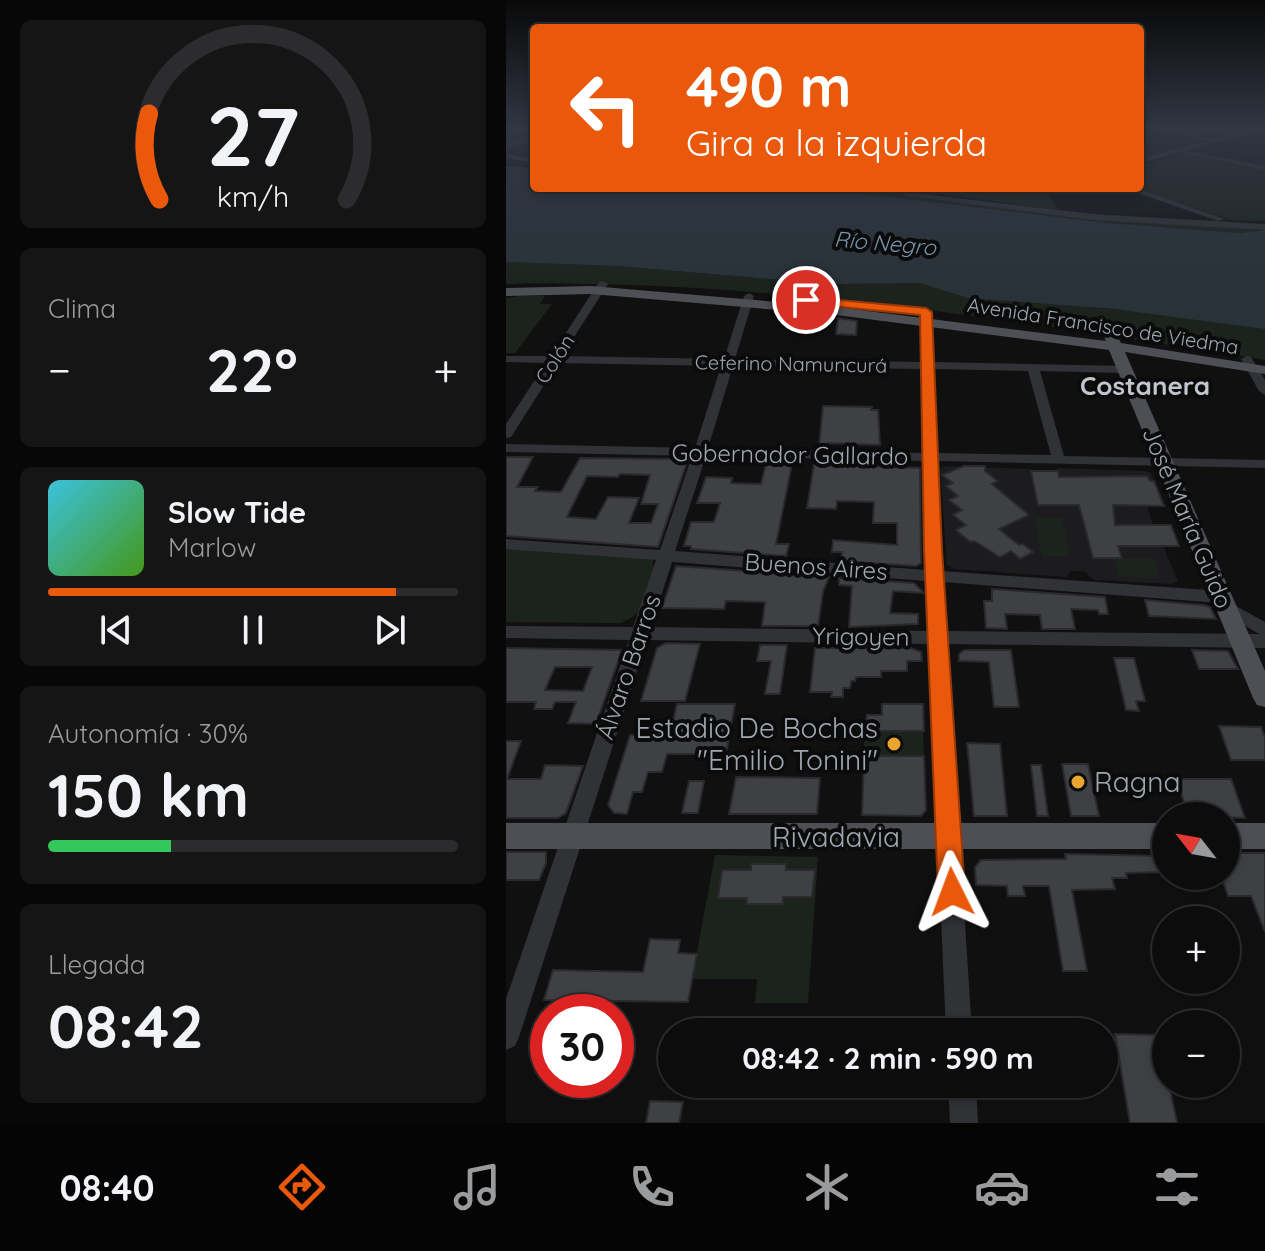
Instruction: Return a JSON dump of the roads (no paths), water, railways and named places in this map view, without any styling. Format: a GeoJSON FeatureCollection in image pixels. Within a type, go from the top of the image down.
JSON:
{"type":"FeatureCollection","features":[{"type":"Feature","properties":{"kind":"main road","name":"Avenida Francisco de Viedma"},"geometry":{"type":"LineString","coordinates":[[506,289],[601,288],[926,316],[1257,365]]}},
{"type":"Feature","properties":{"kind":"main road","name":"José María Guido"},"geometry":{"type":"LineString","coordinates":[[1112,342],[1265,698]]}},
{"type":"Feature","properties":{"kind":"main road","name":"Rivadavia"},"geometry":{"type":"LineString","coordinates":[[506,836],[1152,836]]}},
{"type":"Feature","properties":{"kind":"main road"},"geometry":{"type":"LineString","coordinates":[[1240,836],[1265,836]]}},
{"type":"Feature","properties":{"kind":"street"},"geometry":{"type":"LineString","coordinates":[[884,192],[1092,217],[1265,227]]}},
{"type":"Feature","properties":{"kind":"street"},"geometry":{"type":"LineString","coordinates":[[1140,192],[1241,226]]}},
{"type":"Feature","properties":{"kind":"street","name":"Colón"},"geometry":{"type":"LineString","coordinates":[[506,434],[601,288]]}},
{"type":"Feature","properties":{"kind":"street","name":"Álvaro Barros"},"geometry":{"type":"LineString","coordinates":[[506,1037],[666,557],[748,299]]}},
{"type":"Feature","properties":{"kind":"street"},"geometry":{"type":"LineString","coordinates":[[926,316],[934,576],[958,1018]]}},
{"type":"Feature","properties":{"kind":"street","name":"Ceferino Namuncurá"},"geometry":{"type":"LineString","coordinates":[[506,359],[1123,369]]}},
{"type":"Feature","properties":{"kind":"street"},"geometry":{"type":"LineString","coordinates":[[1257,365],[1265,391]]}},
{"type":"Feature","properties":{"kind":"street"},"geometry":{"type":"LineString","coordinates":[[1033,367],[1059,461]]}},
{"type":"Feature","properties":{"kind":"street","name":"Gobernador Gallardo"},"geometry":{"type":"LineString","coordinates":[[506,448],[1265,464]]}},
{"type":"Feature","properties":{"kind":"street","name":"Buenos Aires"},"geometry":{"type":"LineString","coordinates":[[506,544],[934,576],[1224,602]]}},
{"type":"Feature","properties":{"kind":"street"},"geometry":{"type":"LineString","coordinates":[[1224,602],[1265,630]]}},
{"type":"Feature","properties":{"kind":"street","name":"Yrigoyen"},"geometry":{"type":"LineString","coordinates":[[506,632],[1265,641]]}},
{"type":"Feature","properties":{"kind":"street"},"geometry":{"type":"LineString","coordinates":[[963,1098],[964,1123]]}},
{"type":"Feature","properties":{"kind":"water","name":"Río Negro"},"geometry":{"type":"Polygon","coordinates":[[[506,181],[530,181],[530,192],[849,192],[1109,223],[1239,233],[1265,230],[1265,329],[1114,309],[968,298],[920,283],[829,284],[616,266],[506,262],[506,181]]]}},
{"type":"Feature","properties":{"kind":"place","name":"Estadio De Bochas \"Emilio Tonini\""},"geometry":{"type":"Point","coordinates":[894,744]}},
{"type":"Feature","properties":{"kind":"place","name":"Ragna"},"geometry":{"type":"Point","coordinates":[1078,782]}},
{"type":"Feature","properties":{"kind":"district","name":"Costanera"},"geometry":{"type":"Point","coordinates":[1145,386]}}]}
